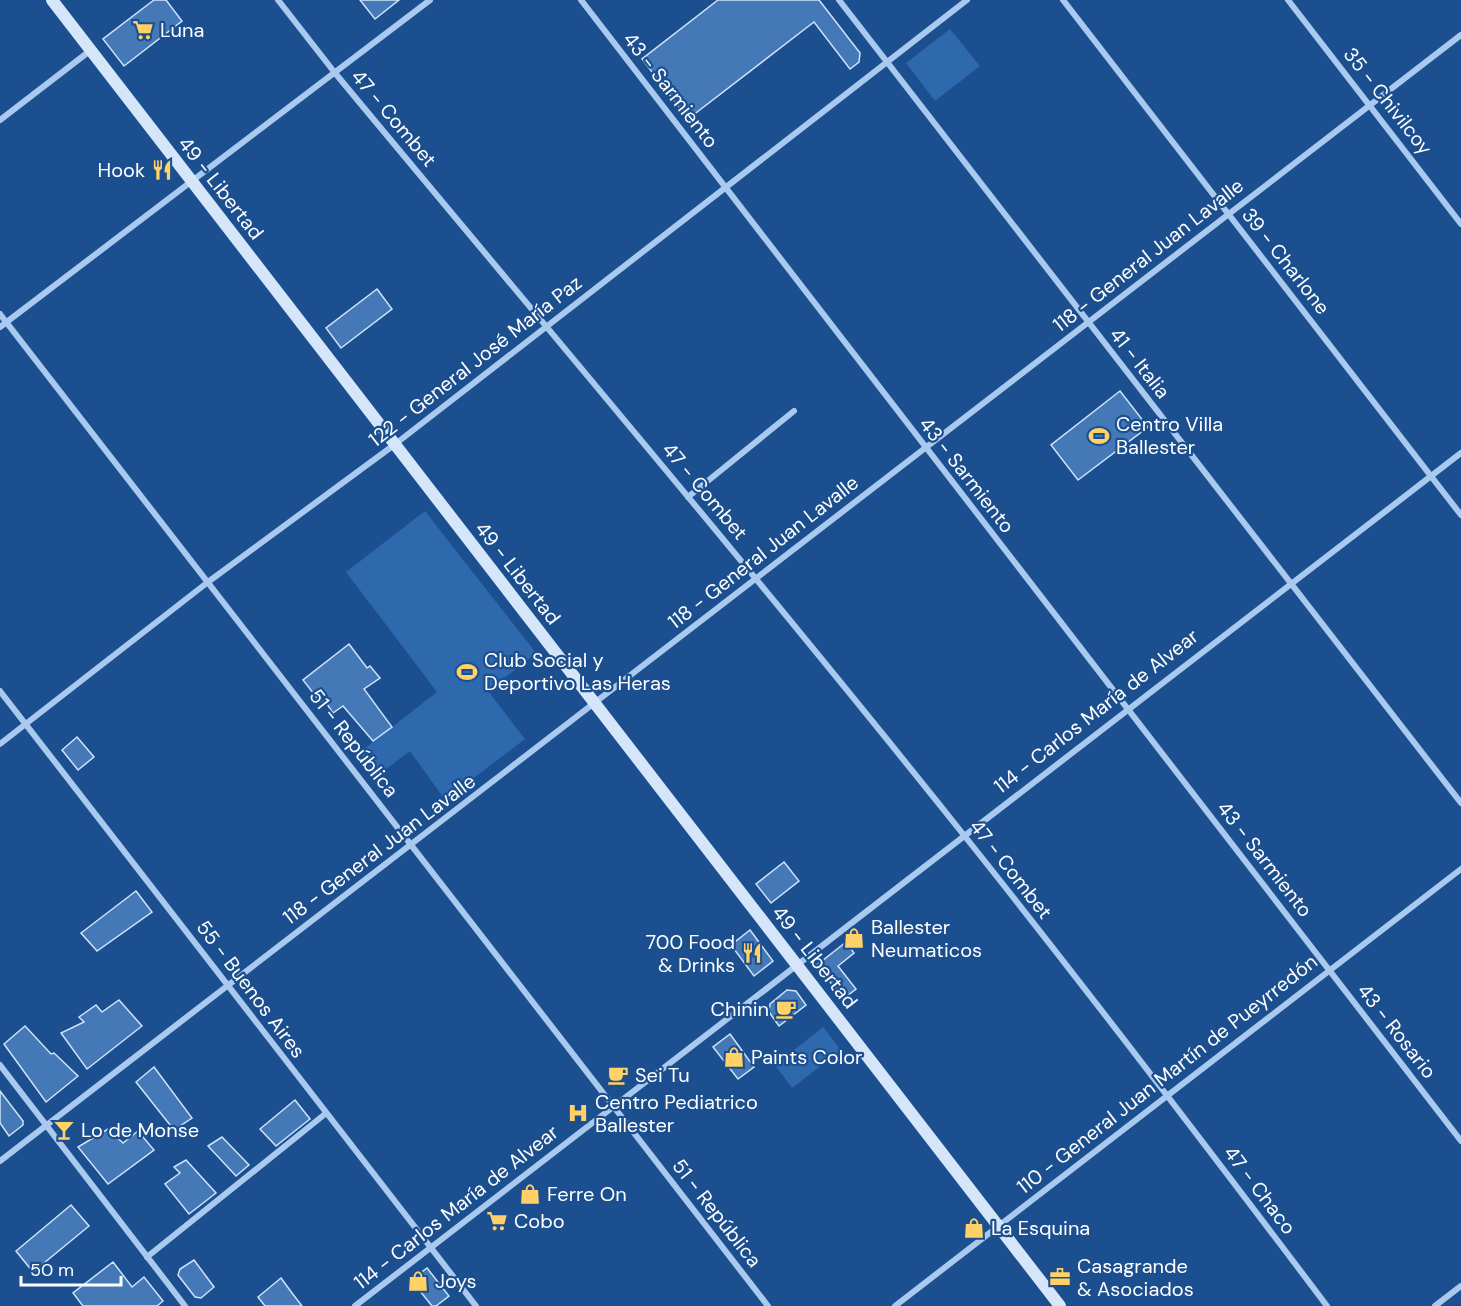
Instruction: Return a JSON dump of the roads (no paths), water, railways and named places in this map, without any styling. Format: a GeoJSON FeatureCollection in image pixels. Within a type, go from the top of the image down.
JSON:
{"type":"FeatureCollection","features":[{"type":"Feature","properties":{"kind":"street","name":"49 - Libertad"},"geometry":{"type":"LineString","coordinates":[[52,0],[1060,1306]]}},
{"type":"Feature","properties":{"kind":"street","name":"47 - Combet"},"geometry":{"type":"LineString","coordinates":[[278,0],[335,74],[756,578],[963,834],[1166,1094]]}},
{"type":"Feature","properties":{"kind":"street"},"geometry":{"type":"LineString","coordinates":[[0,327],[430,0]]}},
{"type":"Feature","properties":{"kind":"street","name":"43 - Sarmiento"},"geometry":{"type":"LineString","coordinates":[[580,0],[1329,969]]}},
{"type":"Feature","properties":{"kind":"street","name":"41 - Italia"},"geometry":{"type":"LineString","coordinates":[[839,0],[1461,803]]}},
{"type":"Feature","properties":{"kind":"street","name":"122 - General José María Paz"},"geometry":{"type":"LineString","coordinates":[[0,744],[208,582],[394,445],[967,0]]}},
{"type":"Feature","properties":{"kind":"street","name":"39 - Charlone"},"geometry":{"type":"LineString","coordinates":[[1063,0],[1461,515]]}},
{"type":"Feature","properties":{"kind":"street","name":"35 - Chivilcoy"},"geometry":{"type":"LineString","coordinates":[[1288,0],[1371,104],[1461,224]]}},
{"type":"Feature","properties":{"kind":"street","name":"118 - General Juan Lavalle"},"geometry":{"type":"LineString","coordinates":[[0,1161],[1461,35]]}},
{"type":"Feature","properties":{"kind":"street"},"geometry":{"type":"LineString","coordinates":[[0,120],[90,50]]}},
{"type":"Feature","properties":{"kind":"street","name":"51 - República"},"geometry":{"type":"LineString","coordinates":[[0,314],[768,1306]]}},
{"type":"Feature","properties":{"kind":"street"},"geometry":{"type":"LineString","coordinates":[[688,497],[794,411]]}},
{"type":"Feature","properties":{"kind":"street","name":"114 - Carlos María de Alvear"},"geometry":{"type":"LineString","coordinates":[[355,1306],[963,834],[1461,453]]}},
{"type":"Feature","properties":{"kind":"street","name":"55 - Buenos Aires"},"geometry":{"type":"LineString","coordinates":[[0,691],[228,984],[325,1114],[476,1306]]}},
{"type":"Feature","properties":{"kind":"street","name":"110 - General Juan Martín de Pueyrredón"},"geometry":{"type":"LineString","coordinates":[[895,1306],[1166,1094],[1461,869]]}},
{"type":"Feature","properties":{"kind":"street","name":"43 - Rosario"},"geometry":{"type":"LineString","coordinates":[[1329,969],[1461,1141]]}},
{"type":"Feature","properties":{"kind":"street"},"geometry":{"type":"LineString","coordinates":[[0,1065],[185,1306]]}},
{"type":"Feature","properties":{"kind":"street","name":"47 - Chaco"},"geometry":{"type":"LineString","coordinates":[[1166,1094],[1327,1306]]}},
{"type":"Feature","properties":{"kind":"street"},"geometry":{"type":"LineString","coordinates":[[147,1257],[325,1114]]}},
{"type":"Feature","properties":{"kind":"street"},"geometry":{"type":"LineString","coordinates":[[1436,1306],[1461,1286]]}},
{"type":"Feature","properties":{"kind":"place","name":"Luna"},"geometry":{"type":"Point","coordinates":[143,30]}},
{"type":"Feature","properties":{"kind":"place","name":"Hook"},"geometry":{"type":"Point","coordinates":[162,170]}},
{"type":"Feature","properties":{"kind":"place","name":"Centro Villa Ballester"},"geometry":{"type":"Point","coordinates":[1099,436]}},
{"type":"Feature","properties":{"kind":"place","name":"Club Social y Deportivo Las Heras"},"geometry":{"type":"Point","coordinates":[467,672]}},
{"type":"Feature","properties":{"kind":"place","name":"Ballester Neumaticos"},"geometry":{"type":"Point","coordinates":[854,938]}},
{"type":"Feature","properties":{"kind":"place","name":"700 Food & Drinks"},"geometry":{"type":"Point","coordinates":[752,953]}},
{"type":"Feature","properties":{"kind":"place","name":"Chinin"},"geometry":{"type":"Point","coordinates":[786,1009]}},
{"type":"Feature","properties":{"kind":"place","name":"Paints Color"},"geometry":{"type":"Point","coordinates":[734,1057]}},
{"type":"Feature","properties":{"kind":"place","name":"Sei Tu"},"geometry":{"type":"Point","coordinates":[618,1075]}},
{"type":"Feature","properties":{"kind":"place","name":"Centro Pediatrico Ballester"},"geometry":{"type":"Point","coordinates":[578,1113]}},
{"type":"Feature","properties":{"kind":"place","name":"Lo de Monse"},"geometry":{"type":"Point","coordinates":[64,1130]}},
{"type":"Feature","properties":{"kind":"place","name":"Ferre On"},"geometry":{"type":"Point","coordinates":[530,1194]}},
{"type":"Feature","properties":{"kind":"place","name":"Cobo"},"geometry":{"type":"Point","coordinates":[497,1221]}},
{"type":"Feature","properties":{"kind":"place","name":"La Esquina"},"geometry":{"type":"Point","coordinates":[974,1228]}},
{"type":"Feature","properties":{"kind":"place","name":"Casagrande & Asociados"},"geometry":{"type":"Point","coordinates":[1060,1277]}},
{"type":"Feature","properties":{"kind":"place","name":"Joys"},"geometry":{"type":"Point","coordinates":[418,1281]}}]}
